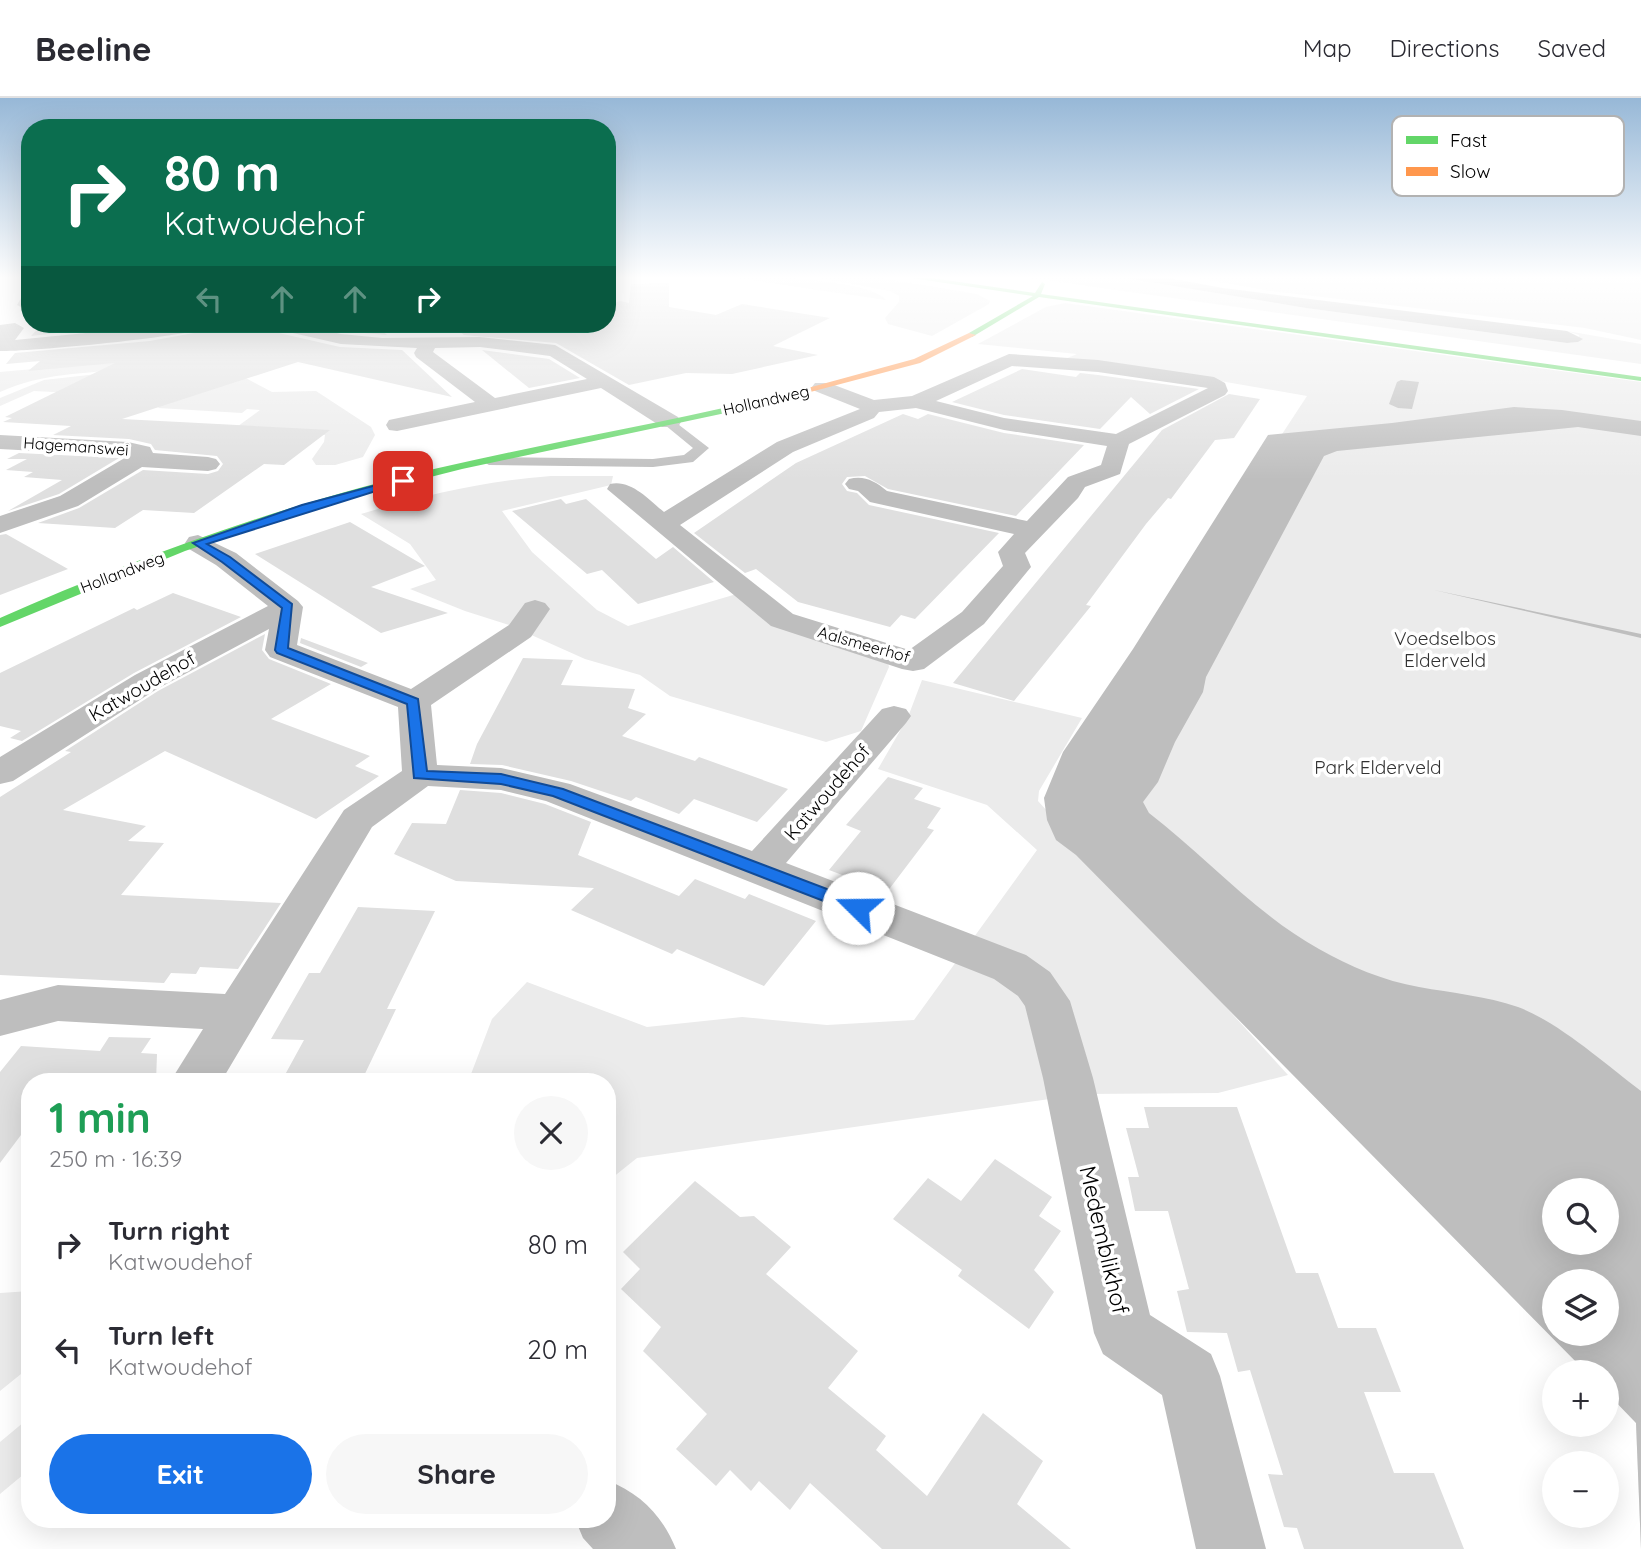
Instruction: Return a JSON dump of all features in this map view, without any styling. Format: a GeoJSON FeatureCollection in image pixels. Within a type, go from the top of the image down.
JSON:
{"type":"FeatureCollection","features":[{"type":"Feature","properties":{"kind":"main road","name":"Hollandweg"},"geometry":{"type":"LineString","coordinates":[[861,374],[883,361],[924,344]]}},
{"type":"Feature","properties":{"kind":"main road","name":"Hollandweg"},"geometry":{"type":"LineString","coordinates":[[0,623],[118,572],[198,543],[361,491],[822,387],[861,374],[906,365],[957,344]]}},
{"type":"Feature","properties":{"kind":"main road"},"geometry":{"type":"LineString","coordinates":[[1402,344],[1641,379]]}},
{"type":"Feature","properties":{"kind":"main road"},"geometry":{"type":"LineString","coordinates":[[1448,344],[1641,369]]}},
{"type":"Feature","properties":{"kind":"street"},"geometry":{"type":"LineString","coordinates":[[2,344],[1,346],[26,344]]}},
{"type":"Feature","properties":{"kind":"street"},"geometry":{"type":"LineString","coordinates":[[429,344],[423,353],[491,405]]}},
{"type":"Feature","properties":{"kind":"street"},"geometry":{"type":"LineString","coordinates":[[494,344],[555,351],[670,422]]}},
{"type":"Feature","properties":{"kind":"street"},"geometry":{"type":"LineString","coordinates":[[822,387],[872,406],[916,402],[1009,360],[1135,371],[1214,383],[1218,387],[1218,391],[1119,441],[1004,424],[916,402]]}},
{"type":"Feature","properties":{"kind":"street"},"geometry":{"type":"LineString","coordinates":[[397,425],[604,381]]}},
{"type":"Feature","properties":{"kind":"street"},"geometry":{"type":"LineString","coordinates":[[663,524],[785,447],[867,414],[872,406]]}},
{"type":"Feature","properties":{"kind":"street","name":"Aalsmeerhof"},"geometry":{"type":"LineString","coordinates":[[619,489],[782,620],[913,662],[973,618],[1017,567],[1011,552],[1069,493],[1076,482],[1112,469],[1119,441]]}},
{"type":"Feature","properties":{"kind":"street","name":"Hagemanswei"},"geometry":{"type":"LineString","coordinates":[[0,442],[142,452],[137,460],[69,501],[0,525]]}},
{"type":"Feature","properties":{"kind":"street","name":"Hagemanswei"},"geometry":{"type":"LineString","coordinates":[[137,460],[208,464]]}},
{"type":"Feature","properties":{"kind":"street"},"geometry":{"type":"LineString","coordinates":[[857,484],[866,486],[879,497],[1032,530]]}},
{"type":"Feature","properties":{"kind":"street"},"geometry":{"type":"LineString","coordinates":[[198,543],[226,559],[288,607],[281,650],[414,702]]}},
{"type":"Feature","properties":{"kind":"street","name":"Katwoudehof"},"geometry":{"type":"LineString","coordinates":[[0,774],[146,682],[288,607]]}},
{"type":"Feature","properties":{"kind":"street"},"geometry":{"type":"LineString","coordinates":[[414,702],[520,631],[535,609]]}},
{"type":"Feature","properties":{"kind":"street"},"geometry":{"type":"LineString","coordinates":[[414,702],[419,775]]}},
{"type":"Feature","properties":{"kind":"street","name":"Katwoudehof"},"geometry":{"type":"LineString","coordinates":[[759,868],[894,716]]}},
{"type":"Feature","properties":{"kind":"street"},"geometry":{"type":"LineString","coordinates":[[200,1073],[358,820],[419,775],[501,779],[557,792],[759,868]]}},
{"type":"Feature","properties":{"kind":"street","name":"Medemblikhof"},"geometry":{"type":"LineString","coordinates":[[759,868],[1010,967],[1034,984],[1046,1001],[1068,1078],[1124,1333],[1189,1376],[1231,1549]]}},
{"type":"Feature","properties":{"kind":"street"},"geometry":{"type":"LineString","coordinates":[[0,1018],[58,1003],[238,1013]]}},
{"type":"Feature","properties":{"kind":"street"},"geometry":{"type":"LineString","coordinates":[[616,1523],[641,1549]]}},
{"type":"Feature","properties":{"kind":"lane","name":"Hollandweg"},"geometry":{"type":"LineString","coordinates":[[489,461],[653,463],[688,459],[702,448],[670,422]]}},
{"type":"Feature","properties":{"kind":"green space","name":"Park Elderveld"},"geometry":{"type":"Polygon","coordinates":[[[978,344],[1362,344],[1641,382],[1641,1549],[1636,1423],[1619,1404],[1619,1360],[1577,1360],[1563,1346],[1619,1346],[1619,1269],[1542,1269],[1542,1323],[1044,798],[1307,396],[1163,371],[1065,359],[1077,354],[978,344]]]}},
{"type":"Feature","properties":{"kind":"green space"},"geometry":{"type":"Polygon","coordinates":[[[1497,344],[1639,344],[1641,364],[1497,344]]]}},
{"type":"Feature","properties":{"kind":"green space"},"geometry":{"type":"Polygon","coordinates":[[[201,354],[136,368],[78,373],[31,381],[0,392],[0,372],[201,354]]]}},
{"type":"Feature","properties":{"kind":"green space"},"geometry":{"type":"Polygon","coordinates":[[[213,361],[272,392],[316,391],[371,427],[375,435],[363,457],[335,465],[316,465],[312,459],[324,442],[325,435],[234,429],[260,410],[247,409],[242,413],[158,408],[167,398],[34,391],[0,406],[0,398],[44,380],[213,361]]]}},
{"type":"Feature","properties":{"kind":"green space"},"geometry":{"type":"Polygon","coordinates":[[[551,476],[613,476],[611,485],[502,511],[532,552],[597,610],[628,626],[740,593],[888,663],[889,667],[861,731],[826,742],[670,696],[640,675],[585,659],[509,625],[410,589],[436,580],[410,544],[361,514],[455,490],[502,481],[551,476]]]}},
{"type":"Feature","properties":{"kind":"green space"},"geometry":{"type":"Polygon","coordinates":[[[922,680],[1082,718],[1039,791],[1038,801],[1288,1075],[1218,1093],[1085,1094],[637,1158],[616,1175],[616,1073],[471,1073],[492,1019],[527,982],[647,1027],[742,1017],[827,1025],[914,1020],[1037,850],[987,805],[878,769],[908,717],[922,680]]]}},
{"type":"Feature","properties":{"kind":"green space"},"geometry":{"type":"Polygon","coordinates":[[[21,1292],[21,1374],[0,1391],[0,1293],[21,1292]]]}},
{"type":"Feature","properties":{"kind":"green space"},"geometry":{"type":"Polygon","coordinates":[[[21,1424],[21,1476],[0,1494],[0,1442],[21,1424]]]}},
{"type":"Feature","properties":{"kind":"shaded area"},"geometry":{"type":"Polygon","coordinates":[[[1397,382],[1419,382],[1412,409],[1389,404],[1397,382]]]}},
{"type":"Feature","properties":{"kind":"shaded area"},"geometry":{"type":"Polygon","coordinates":[[[1514,407],[1562,410],[1641,421],[1641,436],[1578,427],[1337,451],[1324,456],[1206,677],[1203,692],[1175,742],[1158,782],[1143,802],[1149,813],[1253,902],[1319,949],[1355,967],[1393,981],[1481,997],[1534,1014],[1566,1033],[1641,1091],[1641,1549],[1636,1423],[1619,1405],[1619,1360],[1574,1360],[1560,1346],[1619,1346],[1619,1269],[1542,1269],[1542,1327],[1076,855],[1056,840],[1047,820],[1044,798],[1063,752],[1133,649],[1268,435],[1392,423],[1514,407]]]}},
{"type":"Feature","properties":{"kind":"shaded area"},"geometry":{"type":"Polygon","coordinates":[[[1434,590],[1641,634],[1641,638],[1434,590]]]}},
{"type":"Feature","properties":{"kind":"building"},"geometry":{"type":"Polygon","coordinates":[[[119,344],[326,344],[402,350],[452,397],[298,362],[122,419],[330,430],[284,465],[264,464],[194,513],[143,510],[115,528],[38,523],[79,508],[143,470],[208,474],[218,471],[223,464],[217,456],[155,450],[151,444],[129,439],[53,435],[71,426],[3,422],[12,418],[5,417],[115,363],[28,371],[40,361],[6,364],[15,353],[119,344]]]}},
{"type":"Feature","properties":{"kind":"building"},"geometry":{"type":"Polygon","coordinates":[[[557,344],[778,344],[773,346],[818,355],[732,374],[686,373],[629,385],[557,344]]]}},
{"type":"Feature","properties":{"kind":"building"},"geometry":{"type":"Polygon","coordinates":[[[482,350],[549,359],[580,378],[529,388],[482,350]]]}},
{"type":"Feature","properties":{"kind":"building"},"geometry":{"type":"Polygon","coordinates":[[[1022,369],[1076,377],[1080,373],[1098,375],[1199,389],[1150,414],[1131,397],[1100,429],[1004,415],[952,402],[1022,369]]]}},
{"type":"Feature","properties":{"kind":"building"},"geometry":{"type":"Polygon","coordinates":[[[1229,394],[1260,399],[1234,438],[1215,440],[1171,499],[1168,498],[1146,524],[1086,605],[1091,606],[1014,701],[953,683],[1162,430],[1229,394]]]}},
{"type":"Feature","properties":{"kind":"building"},"geometry":{"type":"Polygon","coordinates":[[[903,414],[918,419],[928,414],[1004,433],[1084,445],[1016,516],[888,489],[865,476],[847,477],[842,484],[847,491],[857,493],[869,505],[999,533],[915,619],[901,615],[890,627],[798,602],[756,569],[745,573],[694,533],[796,463],[903,414]]]}},
{"type":"Feature","properties":{"kind":"building"},"geometry":{"type":"Polygon","coordinates":[[[19,453],[119,458],[59,494],[8,511],[62,480],[24,477],[33,472],[6,470],[27,459],[7,459],[19,453]]]}},
{"type":"Feature","properties":{"kind":"building"},"geometry":{"type":"Polygon","coordinates":[[[561,499],[566,504],[586,499],[656,559],[673,547],[714,582],[638,604],[602,570],[587,574],[512,511],[561,499]]]}},
{"type":"Feature","properties":{"kind":"building"},"geometry":{"type":"Polygon","coordinates":[[[350,522],[425,566],[371,587],[448,613],[381,633],[255,554],[350,522]]]}},
{"type":"Feature","properties":{"kind":"building"},"geometry":{"type":"Polygon","coordinates":[[[6,534],[68,569],[0,595],[0,535],[6,534]]]}},
{"type":"Feature","properties":{"kind":"building"},"geometry":{"type":"Polygon","coordinates":[[[173,593],[241,617],[134,673],[22,741],[10,738],[21,731],[0,726],[0,673],[134,608],[137,610],[173,593]]]}},
{"type":"Feature","properties":{"kind":"building"},"geometry":{"type":"Polygon","coordinates":[[[265,634],[262,650],[269,659],[331,684],[271,719],[370,756],[355,766],[379,776],[316,819],[165,751],[63,810],[146,826],[128,841],[164,843],[121,895],[281,903],[238,969],[200,967],[196,974],[171,973],[164,983],[0,975],[0,797],[71,752],[65,751],[158,691],[265,634]]]}},
{"type":"Feature","properties":{"kind":"building"},"geometry":{"type":"Polygon","coordinates":[[[301,638],[368,663],[361,667],[300,643],[301,638]]]}},
{"type":"Feature","properties":{"kind":"building"},"geometry":{"type":"Polygon","coordinates":[[[523,658],[573,660],[561,685],[635,689],[628,708],[646,714],[622,736],[695,761],[699,757],[788,789],[757,822],[694,799],[679,814],[636,797],[631,801],[571,781],[502,765],[470,764],[477,744],[523,658]]]}},
{"type":"Feature","properties":{"kind":"building"},"geometry":{"type":"Polygon","coordinates":[[[888,777],[923,788],[914,799],[941,808],[927,828],[934,830],[887,892],[829,870],[861,831],[846,825],[888,777]]]}},
{"type":"Feature","properties":{"kind":"building"},"geometry":{"type":"Polygon","coordinates":[[[460,790],[501,793],[545,804],[591,822],[578,855],[679,896],[695,879],[745,899],[749,894],[816,921],[764,986],[677,949],[672,954],[571,910],[594,888],[456,881],[394,854],[412,823],[446,824],[460,790]]]}},
{"type":"Feature","properties":{"kind":"building"},"geometry":{"type":"Polygon","coordinates":[[[358,907],[435,911],[387,1009],[396,1009],[365,1073],[286,1073],[304,1040],[271,1039],[309,973],[320,973],[358,907]]]}},
{"type":"Feature","properties":{"kind":"building"},"geometry":{"type":"Polygon","coordinates":[[[109,1037],[151,1038],[141,1053],[157,1054],[156,1073],[21,1073],[21,1135],[0,1163],[0,1072],[21,1046],[100,1051],[109,1037]]]}},
{"type":"Feature","properties":{"kind":"building"},"geometry":{"type":"Polygon","coordinates":[[[1144,1107],[1237,1107],[1296,1273],[1318,1273],[1338,1328],[1376,1328],[1401,1392],[1364,1392],[1394,1473],[1434,1473],[1464,1549],[1304,1549],[1297,1528],[1284,1527],[1268,1474],[1283,1475],[1250,1370],[1238,1372],[1227,1333],[1187,1332],[1177,1291],[1189,1289],[1168,1211],[1135,1211],[1128,1177],[1139,1177],[1126,1128],[1149,1128],[1144,1107]]]}},
{"type":"Feature","properties":{"kind":"building"},"geometry":{"type":"Polygon","coordinates":[[[995,1159],[1052,1197],[1039,1216],[1061,1231],[1034,1270],[1054,1292],[1029,1329],[958,1276],[962,1270],[893,1219],[928,1178],[961,1201],[995,1159]]]}},
{"type":"Feature","properties":{"kind":"building"},"geometry":{"type":"Polygon","coordinates":[[[695,1181],[740,1217],[754,1216],[791,1247],[766,1274],[858,1351],[828,1388],[886,1436],[876,1450],[927,1496],[983,1413],[1043,1461],[1017,1504],[1071,1549],[882,1549],[810,1483],[790,1510],[759,1481],[751,1491],[730,1470],[716,1486],[676,1449],[707,1414],[643,1351],[661,1327],[621,1289],[640,1269],[623,1252],[695,1181]]]}},
{"type":"Feature","properties":{"kind":"traffic: fast"},"geometry":{"type":"LineString","coordinates":[[1387,344],[1641,379]]}},
{"type":"Feature","properties":{"kind":"traffic: fast"},"geometry":{"type":"LineString","coordinates":[[0,623],[181,548],[321,502],[462,466],[746,406]]}},
{"type":"Feature","properties":{"kind":"traffic: slow"},"geometry":{"type":"LineString","coordinates":[[746,406],[917,361],[954,344]]}},
{"type":"Feature","properties":{"kind":"route"},"geometry":{"type":"LineString","coordinates":[[403,481],[264,520],[198,543],[226,559],[288,607],[281,650],[414,702],[419,775],[501,779],[557,792],[858,908]]}},
{"type":"Feature","properties":{"kind":"park label","name":"Voedselbos Elderveld"},"geometry":{"type":"Point","coordinates":[1445,649]}}]}
